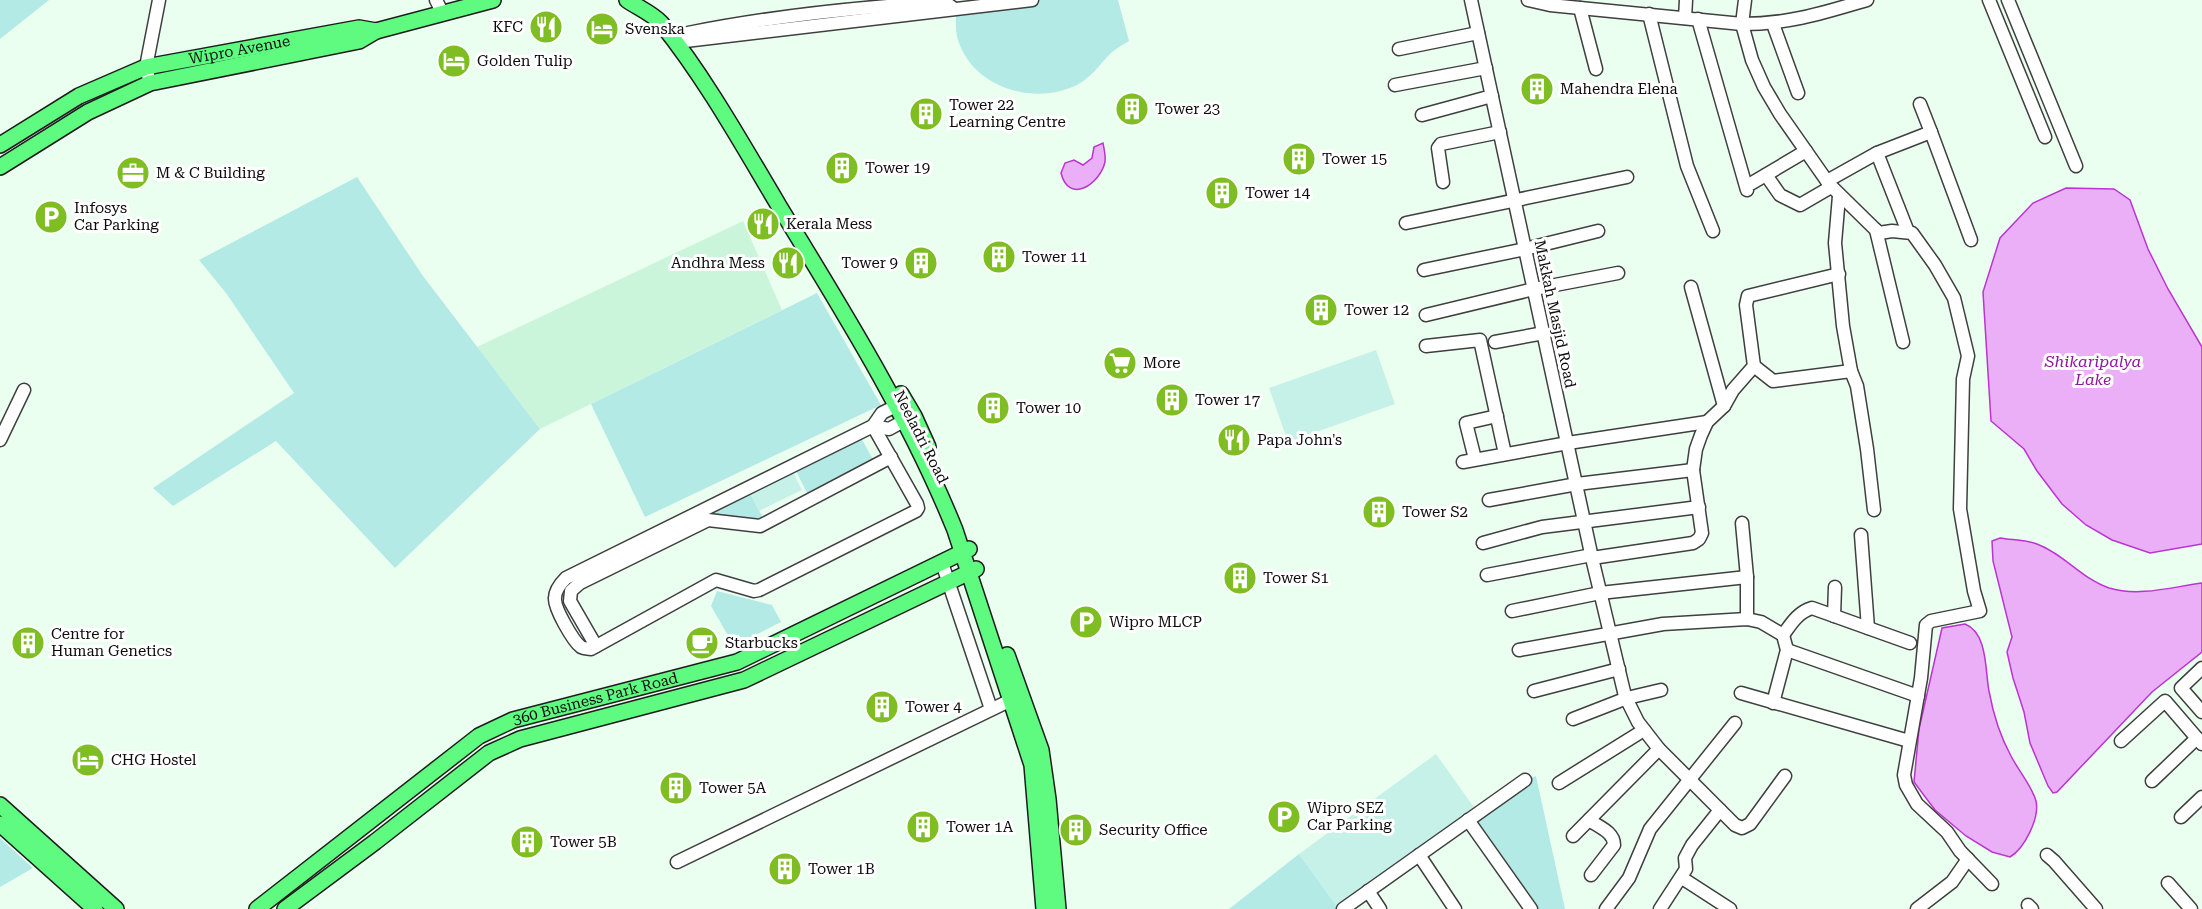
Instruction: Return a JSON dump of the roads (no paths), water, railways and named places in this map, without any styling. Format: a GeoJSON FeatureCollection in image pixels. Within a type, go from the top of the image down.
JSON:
{"type":"FeatureCollection","features":[{"type":"Feature","properties":{"kind":"main road","name":"Wipro Avenue"},"geometry":{"type":"LineString","coordinates":[[0,167],[88,112],[150,83],[359,41],[376,31],[439,7],[493,0]]}},
{"type":"Feature","properties":{"kind":"main road"},"geometry":{"type":"LineString","coordinates":[[627,0],[660,22],[667,33],[679,39]]}},
{"type":"Feature","properties":{"kind":"main road","name":"Wipro Avenue"},"geometry":{"type":"LineString","coordinates":[[0,145],[80,96],[146,67],[358,28],[376,31]]}},
{"type":"Feature","properties":{"kind":"main road","name":"Neeladri Road"},"geometry":{"type":"LineString","coordinates":[[679,39],[909,418],[966,551],[1041,750],[1058,909]]}},
{"type":"Feature","properties":{"kind":"main road","name":"360 Business Park Road"},"geometry":{"type":"LineString","coordinates":[[257,909],[479,736],[513,720],[737,662],[966,551]]}},
{"type":"Feature","properties":{"kind":"main road","name":"Neeladri Road"},"geometry":{"type":"LineString","coordinates":[[973,571],[1032,765],[1044,909]]}},
{"type":"Feature","properties":{"kind":"main road","name":"360 Business Park Road"},"geometry":{"type":"LineString","coordinates":[[285,909],[489,753],[520,739],[744,680],[973,571]]}},
{"type":"Feature","properties":{"kind":"main road"},"geometry":{"type":"LineString","coordinates":[[0,805],[116,909]]}},
{"type":"Feature","properties":{"kind":"main road"},"geometry":{"type":"LineString","coordinates":[[0,824],[95,909]]}},
{"type":"Feature","properties":{"kind":"street"},"geometry":{"type":"LineString","coordinates":[[150,83],[146,67],[159,0]]}},
{"type":"Feature","properties":{"kind":"street"},"geometry":{"type":"LineString","coordinates":[[679,39],[895,18],[953,8],[1032,0]]}},
{"type":"Feature","properties":{"kind":"street","name":"Makkah Masjid Road"},"geometry":{"type":"LineString","coordinates":[[1471,0],[1600,593],[1627,698],[1644,729],[1659,749],[1735,825],[1742,828],[1750,824],[1785,776]]}},
{"type":"Feature","properties":{"kind":"street"},"geometry":{"type":"LineString","coordinates":[[1528,0],[1580,8],[1598,5],[1649,14],[1742,24],[1773,24],[1867,0]]}},
{"type":"Feature","properties":{"kind":"street"},"geometry":{"type":"LineString","coordinates":[[1686,0],[1750,187],[1806,151]]}},
{"type":"Feature","properties":{"kind":"street"},"geometry":{"type":"LineString","coordinates":[[1745,0],[1742,24],[1752,60],[1780,114],[1832,188],[1879,233],[1912,233],[1935,265],[1954,298],[1968,356],[1963,379],[1960,509],[1974,591],[1980,611],[1931,621],[1926,625],[1918,696],[1904,774],[1910,793],[1917,804],[1947,832],[1960,851],[1992,884]]}},
{"type":"Feature","properties":{"kind":"street"},"geometry":{"type":"LineString","coordinates":[[1989,0],[2045,137]]}},
{"type":"Feature","properties":{"kind":"street"},"geometry":{"type":"LineString","coordinates":[[2008,0],[2076,166]]}},
{"type":"Feature","properties":{"kind":"street"},"geometry":{"type":"LineString","coordinates":[[1580,8],[1596,69]]}},
{"type":"Feature","properties":{"kind":"street"},"geometry":{"type":"LineString","coordinates":[[1649,14],[1687,166],[1713,231]]}},
{"type":"Feature","properties":{"kind":"street"},"geometry":{"type":"LineString","coordinates":[[1773,24],[1798,93]]}},
{"type":"Feature","properties":{"kind":"street"},"geometry":{"type":"LineString","coordinates":[[1399,49],[1478,33]]}},
{"type":"Feature","properties":{"kind":"street"},"geometry":{"type":"LineString","coordinates":[[1395,85],[1486,68]]}},
{"type":"Feature","properties":{"kind":"street"},"geometry":{"type":"LineString","coordinates":[[1422,115],[1492,96]]}},
{"type":"Feature","properties":{"kind":"street"},"geometry":{"type":"LineString","coordinates":[[1920,104],[1971,240]]}},
{"type":"Feature","properties":{"kind":"street"},"geometry":{"type":"LineString","coordinates":[[1443,182],[1438,148],[1441,144],[1500,132]]}},
{"type":"Feature","properties":{"kind":"street"},"geometry":{"type":"LineString","coordinates":[[1766,175],[1780,195],[1800,205],[1832,188],[1877,153],[1931,132]]}},
{"type":"Feature","properties":{"kind":"street"},"geometry":{"type":"LineString","coordinates":[[1877,153],[1908,232]]}},
{"type":"Feature","properties":{"kind":"street"},"geometry":{"type":"LineString","coordinates":[[1406,223],[1627,177]]}},
{"type":"Feature","properties":{"kind":"street"},"geometry":{"type":"LineString","coordinates":[[1832,188],[1843,326],[1851,371],[1857,386],[1874,510]]}},
{"type":"Feature","properties":{"kind":"street"},"geometry":{"type":"LineString","coordinates":[[1876,230],[1903,342]]}},
{"type":"Feature","properties":{"kind":"street"},"geometry":{"type":"LineString","coordinates":[[1424,270],[1598,231]]}},
{"type":"Feature","properties":{"kind":"street"},"geometry":{"type":"LineString","coordinates":[[1426,315],[1534,289],[1618,273]]}},
{"type":"Feature","properties":{"kind":"street"},"geometry":{"type":"LineString","coordinates":[[1839,274],[1748,297],[1746,305],[1754,366],[1773,381],[1851,371]]}},
{"type":"Feature","properties":{"kind":"street"},"geometry":{"type":"LineString","coordinates":[[1691,288],[1724,406]]}},
{"type":"Feature","properties":{"kind":"street"},"geometry":{"type":"LineString","coordinates":[[1495,342],[1544,333]]}},
{"type":"Feature","properties":{"kind":"street"},"geometry":{"type":"LineString","coordinates":[[1426,346],[1480,340],[1505,454]]}},
{"type":"Feature","properties":{"kind":"street"},"geometry":{"type":"LineString","coordinates":[[1487,575],[1693,543],[1699,539],[1702,533],[1693,470],[1696,449],[1707,422],[1724,406],[1733,390],[1754,366]]}},
{"type":"Feature","properties":{"kind":"street"},"geometry":{"type":"LineString","coordinates":[[0,440],[24,390]]}},
{"type":"Feature","properties":{"kind":"street"},"geometry":{"type":"LineString","coordinates":[[873,426],[917,504],[916,511],[759,590],[754,591],[722,580],[710,582],[591,649],[577,642],[556,609],[558,588],[566,578],[873,426],[882,413],[901,403]]}},
{"type":"Feature","properties":{"kind":"street"},"geometry":{"type":"LineString","coordinates":[[1497,416],[1466,423],[1469,461],[1707,422]]}},
{"type":"Feature","properties":{"kind":"street"},"geometry":{"type":"LineString","coordinates":[[873,426],[889,429],[909,418]]}},
{"type":"Feature","properties":{"kind":"street"},"geometry":{"type":"LineString","coordinates":[[596,646],[570,601],[571,591],[580,583],[708,520],[760,526],[891,457]]}},
{"type":"Feature","properties":{"kind":"street"},"geometry":{"type":"LineString","coordinates":[[1489,500],[1577,484],[1693,470]]}},
{"type":"Feature","properties":{"kind":"street"},"geometry":{"type":"LineString","coordinates":[[1483,543],[1542,527],[1699,507]]}},
{"type":"Feature","properties":{"kind":"street"},"geometry":{"type":"LineString","coordinates":[[1742,523],[1747,577],[1747,619]]}},
{"type":"Feature","properties":{"kind":"street"},"geometry":{"type":"LineString","coordinates":[[1861,535],[1868,628]]}},
{"type":"Feature","properties":{"kind":"street"},"geometry":{"type":"LineString","coordinates":[[942,563],[991,709]]}},
{"type":"Feature","properties":{"kind":"street"},"geometry":{"type":"LineString","coordinates":[[1512,611],[1600,593],[1747,577]]}},
{"type":"Feature","properties":{"kind":"street"},"geometry":{"type":"LineString","coordinates":[[1834,616],[1835,587]]}},
{"type":"Feature","properties":{"kind":"street"},"geometry":{"type":"LineString","coordinates":[[1783,635],[1796,618],[1805,610],[1812,608],[1910,643]]}},
{"type":"Feature","properties":{"kind":"street"},"geometry":{"type":"LineString","coordinates":[[1520,650],[1663,624],[1747,619],[1761,622],[1783,635],[1787,650],[1773,703]]}},
{"type":"Feature","properties":{"kind":"street"},"geometry":{"type":"LineString","coordinates":[[1787,650],[1918,696]]}},
{"type":"Feature","properties":{"kind":"street"},"geometry":{"type":"LineString","coordinates":[[2121,741],[2202,668]]}},
{"type":"Feature","properties":{"kind":"street"},"geometry":{"type":"LineString","coordinates":[[1534,691],[1618,669]]}},
{"type":"Feature","properties":{"kind":"street"},"geometry":{"type":"LineString","coordinates":[[2181,688],[2202,712]]}},
{"type":"Feature","properties":{"kind":"street"},"geometry":{"type":"LineString","coordinates":[[1573,719],[1627,698],[1661,690]]}},
{"type":"Feature","properties":{"kind":"street"},"geometry":{"type":"LineString","coordinates":[[1741,693],[1909,741]]}},
{"type":"Feature","properties":{"kind":"street"},"geometry":{"type":"LineString","coordinates":[[677,862],[1011,700]]}},
{"type":"Feature","properties":{"kind":"street"},"geometry":{"type":"LineString","coordinates":[[2152,781],[2200,741],[2165,701]]}},
{"type":"Feature","properties":{"kind":"street"},"geometry":{"type":"LineString","coordinates":[[1606,909],[1629,878],[1650,829],[1735,723]]}},
{"type":"Feature","properties":{"kind":"street"},"geometry":{"type":"LineString","coordinates":[[1559,783],[1644,729]]}},
{"type":"Feature","properties":{"kind":"street"},"geometry":{"type":"LineString","coordinates":[[1573,836],[1659,749]]}},
{"type":"Feature","properties":{"kind":"street"},"geometry":{"type":"LineString","coordinates":[[1343,909],[1525,780]]}},
{"type":"Feature","properties":{"kind":"street"},"geometry":{"type":"LineString","coordinates":[[2181,817],[2202,797]]}},
{"type":"Feature","properties":{"kind":"street"},"geometry":{"type":"LineString","coordinates":[[1660,909],[1682,878],[1686,869],[1685,858],[1720,810]]}},
{"type":"Feature","properties":{"kind":"street"},"geometry":{"type":"LineString","coordinates":[[1468,820],[1531,909]]}},
{"type":"Feature","properties":{"kind":"street"},"geometry":{"type":"LineString","coordinates":[[1589,820],[1611,834],[1614,839],[1614,845],[1591,875]]}},
{"type":"Feature","properties":{"kind":"street"},"geometry":{"type":"LineString","coordinates":[[1419,855],[1455,909]]}},
{"type":"Feature","properties":{"kind":"street"},"geometry":{"type":"LineString","coordinates":[[2047,855],[2096,909]]}},
{"type":"Feature","properties":{"kind":"street"},"geometry":{"type":"LineString","coordinates":[[1917,909],[1952,882],[1968,859]]}},
{"type":"Feature","properties":{"kind":"street"},"geometry":{"type":"LineString","coordinates":[[1682,878],[1730,909]]}},
{"type":"Feature","properties":{"kind":"street"},"geometry":{"type":"LineString","coordinates":[[2168,884],[2191,909]]}},
{"type":"Feature","properties":{"kind":"street"},"geometry":{"type":"LineString","coordinates":[[1368,891],[1380,909]]}},
{"type":"Feature","properties":{"kind":"water"},"geometry":{"type":"Polygon","coordinates":[[[1103,143],[1105,162],[1097,178],[1084,188],[1071,188],[1065,183],[1061,173],[1065,163],[1074,160],[1083,165],[1092,158],[1094,147],[1103,143]]]}},
{"type":"Feature","properties":{"kind":"water","name":"Shikaripalya Lake"},"geometry":{"type":"Polygon","coordinates":[[[2066,188],[2114,189],[2130,200],[2148,249],[2202,347],[2202,544],[2150,553],[2112,540],[2086,525],[2062,504],[2037,471],[2024,449],[1991,421],[1983,292],[2000,238],[2033,203],[2066,188]]]}},
{"type":"Feature","properties":{"kind":"water"},"geometry":{"type":"Polygon","coordinates":[[[2000,538],[2029,542],[2047,548],[2090,579],[2120,591],[2167,589],[2202,583],[2202,652],[2152,692],[2057,792],[2053,793],[2030,743],[2007,652],[2012,637],[1993,561],[1992,541],[2000,538]]]}},
{"type":"Feature","properties":{"kind":"water"},"geometry":{"type":"Polygon","coordinates":[[[1965,624],[1978,635],[1982,644],[1997,724],[2007,748],[2036,801],[2036,816],[2030,832],[2021,847],[2010,857],[1992,852],[1966,836],[1935,810],[1914,782],[1919,729],[1942,628],[1965,624]]]}},
{"type":"Feature","properties":{"kind":"place","name":"KFC"},"geometry":{"type":"Point","coordinates":[546,27]}},
{"type":"Feature","properties":{"kind":"place","name":"Svenska"},"geometry":{"type":"Point","coordinates":[602,29]}},
{"type":"Feature","properties":{"kind":"place","name":"Golden Tulip"},"geometry":{"type":"Point","coordinates":[454,61]}},
{"type":"Feature","properties":{"kind":"place","name":"Mahendra Elena"},"geometry":{"type":"Point","coordinates":[1537,89]}},
{"type":"Feature","properties":{"kind":"place","name":"Tower 23"},"geometry":{"type":"Point","coordinates":[1132,109]}},
{"type":"Feature","properties":{"kind":"place","name":"Tower 22 Learning Centre"},"geometry":{"type":"Point","coordinates":[926,114]}},
{"type":"Feature","properties":{"kind":"place","name":"Tower 15"},"geometry":{"type":"Point","coordinates":[1299,159]}},
{"type":"Feature","properties":{"kind":"place","name":"Tower 19"},"geometry":{"type":"Point","coordinates":[842,168]}},
{"type":"Feature","properties":{"kind":"place","name":"M & C Building"},"geometry":{"type":"Point","coordinates":[133,173]}},
{"type":"Feature","properties":{"kind":"place","name":"Tower 14"},"geometry":{"type":"Point","coordinates":[1222,193]}},
{"type":"Feature","properties":{"kind":"place","name":"Infosys Car Parking"},"geometry":{"type":"Point","coordinates":[51,217]}},
{"type":"Feature","properties":{"kind":"place","name":"Kerala Mess"},"geometry":{"type":"Point","coordinates":[763,224]}},
{"type":"Feature","properties":{"kind":"place","name":"Tower 11"},"geometry":{"type":"Point","coordinates":[999,257]}},
{"type":"Feature","properties":{"kind":"place","name":"Andhra Mess"},"geometry":{"type":"Point","coordinates":[788,263]}},
{"type":"Feature","properties":{"kind":"place","name":"Tower 9"},"geometry":{"type":"Point","coordinates":[921,263]}},
{"type":"Feature","properties":{"kind":"place","name":"Tower 12"},"geometry":{"type":"Point","coordinates":[1321,310]}},
{"type":"Feature","properties":{"kind":"place","name":"More"},"geometry":{"type":"Point","coordinates":[1120,363]}},
{"type":"Feature","properties":{"kind":"place","name":"Tower 17"},"geometry":{"type":"Point","coordinates":[1172,400]}},
{"type":"Feature","properties":{"kind":"place","name":"Tower 10"},"geometry":{"type":"Point","coordinates":[993,408]}},
{"type":"Feature","properties":{"kind":"place","name":"Papa John's"},"geometry":{"type":"Point","coordinates":[1234,440]}},
{"type":"Feature","properties":{"kind":"place","name":"Tower S2"},"geometry":{"type":"Point","coordinates":[1379,512]}},
{"type":"Feature","properties":{"kind":"place","name":"Tower S1"},"geometry":{"type":"Point","coordinates":[1240,578]}},
{"type":"Feature","properties":{"kind":"place","name":"Wipro MLCP"},"geometry":{"type":"Point","coordinates":[1086,622]}},
{"type":"Feature","properties":{"kind":"place","name":"Centre for Human Genetics"},"geometry":{"type":"Point","coordinates":[28,643]}},
{"type":"Feature","properties":{"kind":"place","name":"Starbucks"},"geometry":{"type":"Point","coordinates":[702,643]}},
{"type":"Feature","properties":{"kind":"place","name":"Tower 4"},"geometry":{"type":"Point","coordinates":[882,707]}},
{"type":"Feature","properties":{"kind":"place","name":"CHG Hostel"},"geometry":{"type":"Point","coordinates":[88,760]}},
{"type":"Feature","properties":{"kind":"place","name":"Tower 5A"},"geometry":{"type":"Point","coordinates":[676,788]}},
{"type":"Feature","properties":{"kind":"place","name":"Wipro SEZ Car Parking"},"geometry":{"type":"Point","coordinates":[1284,817]}},
{"type":"Feature","properties":{"kind":"place","name":"Tower 1A"},"geometry":{"type":"Point","coordinates":[923,827]}},
{"type":"Feature","properties":{"kind":"place","name":"Security Office"},"geometry":{"type":"Point","coordinates":[1076,830]}},
{"type":"Feature","properties":{"kind":"place","name":"Tower 5B"},"geometry":{"type":"Point","coordinates":[527,842]}},
{"type":"Feature","properties":{"kind":"place","name":"Tower 1B"},"geometry":{"type":"Point","coordinates":[785,869]}}]}
